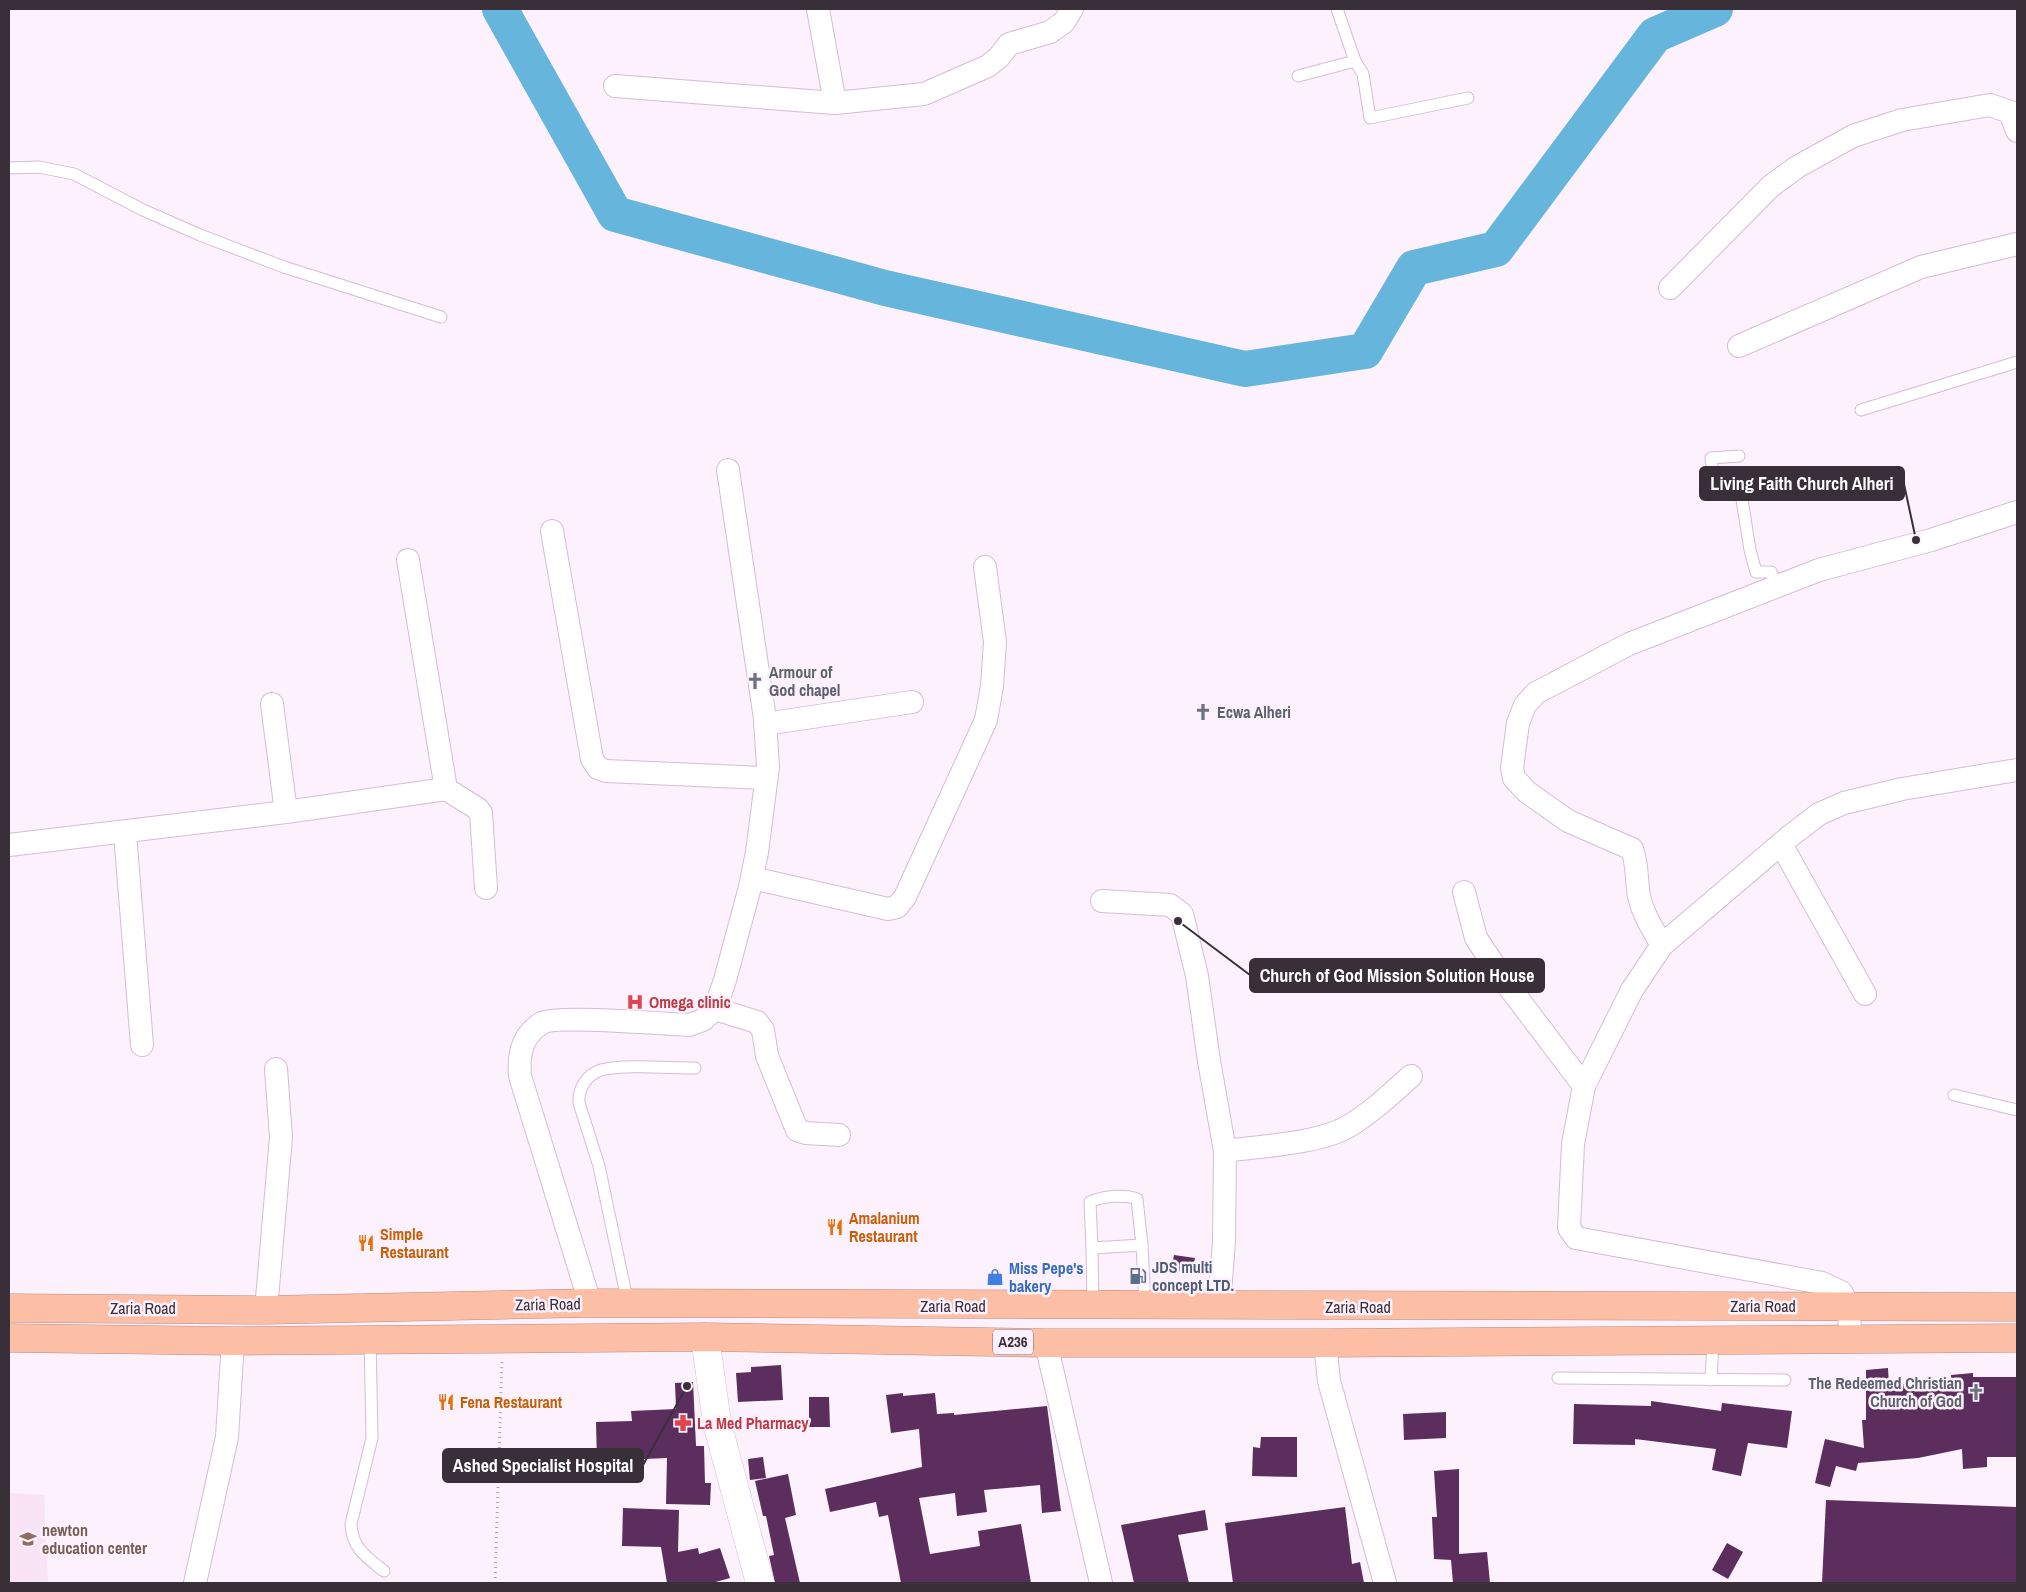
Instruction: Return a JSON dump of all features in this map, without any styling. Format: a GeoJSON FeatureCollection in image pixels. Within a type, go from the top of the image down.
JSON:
{"type":"FeatureCollection","features":[{"type":"Feature","properties":{"kind":"highway","name":"Zaria Road"},"geometry":{"type":"LineString","coordinates":[[9,1308],[266,1310],[590,1304],[1158,1307],[2017,1307]]}},
{"type":"Feature","properties":{"kind":"highway"},"geometry":{"type":"LineString","coordinates":[[1158,1307],[1174,1343]]}},
{"type":"Feature","properties":{"kind":"highway"},"geometry":{"type":"LineString","coordinates":[[195,1340],[197,1309]]}},
{"type":"Feature","properties":{"kind":"highway","name":"A236"},"geometry":{"type":"LineString","coordinates":[[9,1338],[233,1341],[705,1337],[1046,1342],[1325,1343],[2017,1338]]}},
{"type":"Feature","properties":{"kind":"street"},"geometry":{"type":"LineString","coordinates":[[818,9],[835,103]]}},
{"type":"Feature","properties":{"kind":"street"},"geometry":{"type":"LineString","coordinates":[[615,86],[835,103],[924,94],[988,66],[1000,57],[1009,44],[1050,32],[1064,22],[1072,9]]}},
{"type":"Feature","properties":{"kind":"street"},"geometry":{"type":"LineString","coordinates":[[1670,288],[1771,186],[1797,167],[1853,136],[1902,120],[1990,105],[2010,112],[2017,131]]}},
{"type":"Feature","properties":{"kind":"street"},"geometry":{"type":"LineString","coordinates":[[1739,346],[1921,267],[2017,244]]}},
{"type":"Feature","properties":{"kind":"street"},"geometry":{"type":"LineString","coordinates":[[590,1304],[520,1076],[518,1059],[525,1037],[544,1022],[568,1020],[689,1024],[703,1020],[715,1009],[725,980],[752,878],[768,767],[765,724],[728,470]]}},
{"type":"Feature","properties":{"kind":"street"},"geometry":{"type":"LineString","coordinates":[[1662,946],[1650,924],[1639,896],[1636,860],[1632,849],[1568,820],[1527,792],[1514,778],[1512,768],[1518,723],[1525,705],[1536,693],[1629,644],[1819,570],[1931,540],[2017,512]]}},
{"type":"Feature","properties":{"kind":"street"},"geometry":{"type":"LineString","coordinates":[[552,531],[592,759],[598,768],[606,771],[766,778]]}},
{"type":"Feature","properties":{"kind":"street"},"geometry":{"type":"LineString","coordinates":[[408,560],[446,789]]}},
{"type":"Feature","properties":{"kind":"street"},"geometry":{"type":"LineString","coordinates":[[752,878],[888,909],[897,907],[905,897],[986,720],[992,686],[995,642],[985,567]]}},
{"type":"Feature","properties":{"kind":"street"},"geometry":{"type":"LineString","coordinates":[[765,724],[912,702]]}},
{"type":"Feature","properties":{"kind":"street"},"geometry":{"type":"LineString","coordinates":[[272,704],[286,812]]}},
{"type":"Feature","properties":{"kind":"street"},"geometry":{"type":"LineString","coordinates":[[1850,1340],[1849,1306],[1841,1292],[1822,1284],[1576,1238],[1569,1228],[1572,1144],[1584,1086],[1632,990],[1662,946],[1819,814],[1844,803],[1902,788],[2017,770]]}},
{"type":"Feature","properties":{"kind":"street"},"geometry":{"type":"LineString","coordinates":[[9,845],[286,812],[446,789],[478,809],[481,813],[486,888]]}},
{"type":"Feature","properties":{"kind":"street"},"geometry":{"type":"LineString","coordinates":[[125,832],[142,1045]]}},
{"type":"Feature","properties":{"kind":"street"},"geometry":{"type":"LineString","coordinates":[[1781,844],[1865,994]]}},
{"type":"Feature","properties":{"kind":"street"},"geometry":{"type":"LineString","coordinates":[[1464,892],[1476,938],[1506,983],[1584,1086]]}},
{"type":"Feature","properties":{"kind":"street"},"geometry":{"type":"LineString","coordinates":[[1102,901],[1170,905],[1182,914],[1197,976],[1209,1061],[1225,1151],[1224,1241],[1219,1307]]}},
{"type":"Feature","properties":{"kind":"street"},"geometry":{"type":"LineString","coordinates":[[715,1009],[757,1022],[762,1030],[767,1056],[797,1130],[806,1133],[839,1135]]}},
{"type":"Feature","properties":{"kind":"street"},"geometry":{"type":"LineString","coordinates":[[266,1310],[281,1137],[276,1069]]}},
{"type":"Feature","properties":{"kind":"street"},"geometry":{"type":"LineString","coordinates":[[1225,1151],[1317,1138],[1347,1127],[1379,1105],[1411,1076]]}},
{"type":"Feature","properties":{"kind":"street"},"geometry":{"type":"LineString","coordinates":[[705,1337],[717,1423],[760,1583]]}},
{"type":"Feature","properties":{"kind":"street"},"geometry":{"type":"LineString","coordinates":[[196,1583],[226,1436],[233,1341]]}},
{"type":"Feature","properties":{"kind":"street"},"geometry":{"type":"LineString","coordinates":[[1046,1342],[1101,1583]]}},
{"type":"Feature","properties":{"kind":"street"},"geometry":{"type":"LineString","coordinates":[[1325,1343],[1329,1382],[1385,1583]]}},
{"type":"Feature","properties":{"kind":"lane"},"geometry":{"type":"LineString","coordinates":[[1337,9],[1355,61],[1363,74],[1370,118],[1468,98]]}},
{"type":"Feature","properties":{"kind":"lane"},"geometry":{"type":"LineString","coordinates":[[1298,76],[1355,61]]}},
{"type":"Feature","properties":{"kind":"lane"},"geometry":{"type":"LineString","coordinates":[[9,168],[39,167],[74,174],[142,210],[200,235],[284,267],[441,317]]}},
{"type":"Feature","properties":{"kind":"lane"},"geometry":{"type":"LineString","coordinates":[[1861,410],[2017,362]]}},
{"type":"Feature","properties":{"kind":"lane"},"geometry":{"type":"LineString","coordinates":[[1738,456],[1711,458],[1715,492],[1741,493],[1750,550],[1756,572],[1771,572],[1777,587]]}},
{"type":"Feature","properties":{"kind":"lane"},"geometry":{"type":"LineString","coordinates":[[628,1304],[598,1166],[579,1103],[578,1093],[584,1082],[599,1071],[614,1068],[695,1068]]}},
{"type":"Feature","properties":{"kind":"lane"},"geometry":{"type":"LineString","coordinates":[[1954,1095],[2017,1110]]}},
{"type":"Feature","properties":{"kind":"lane"},"geometry":{"type":"LineString","coordinates":[[1093,1306],[1090,1202],[1097,1198],[1131,1197],[1137,1199],[1142,1245],[1158,1307]]}},
{"type":"Feature","properties":{"kind":"lane"},"geometry":{"type":"LineString","coordinates":[[1092,1248],[1142,1245]]}},
{"type":"Feature","properties":{"kind":"lane"},"geometry":{"type":"LineString","coordinates":[[370,1339],[372,1438],[351,1524],[352,1538],[359,1551],[384,1571]]}},
{"type":"Feature","properties":{"kind":"lane"},"geometry":{"type":"LineString","coordinates":[[1711,1380],[1713,1340]]}},
{"type":"Feature","properties":{"kind":"lane"},"geometry":{"type":"LineString","coordinates":[[1558,1378],[1785,1380]]}},
{"type":"Feature","properties":{"kind":"path"},"geometry":{"type":"LineString","coordinates":[[495,1583],[502,1338]]}},
{"type":"Feature","properties":{"kind":"shaded area","name":"newton education center"},"geometry":{"type":"Polygon","coordinates":[[[9,1493],[44,1495],[48,1583],[9,1583],[9,1493]]]}},
{"type":"Feature","properties":{"kind":"building"},"geometry":{"type":"Polygon","coordinates":[[[1174,1255],[1195,1258],[1192,1273],[1171,1270],[1174,1255]]]}},
{"type":"Feature","properties":{"kind":"building"},"geometry":{"type":"Polygon","coordinates":[[[781,1365],[783,1400],[738,1402],[736,1373],[751,1372],[751,1367],[781,1365]]]}},
{"type":"Feature","properties":{"kind":"building"},"geometry":{"type":"Polygon","coordinates":[[[1888,1368],[1889,1385],[1951,1380],[1951,1375],[1973,1373],[1973,1377],[2017,1377],[2017,1457],[1987,1457],[1987,1467],[1963,1469],[1962,1449],[1918,1458],[1858,1463],[1856,1471],[1836,1466],[1830,1487],[1815,1483],[1825,1439],[1864,1448],[1862,1420],[1866,1420],[1866,1370],[1888,1368]]]}},
{"type":"Feature","properties":{"kind":"building"},"geometry":{"type":"Polygon","coordinates":[[[693,1382],[696,1446],[704,1446],[705,1483],[711,1483],[710,1505],[666,1504],[667,1458],[597,1461],[596,1422],[632,1421],[631,1411],[676,1409],[675,1383],[693,1382]]]}},
{"type":"Feature","properties":{"kind":"building"},"geometry":{"type":"Polygon","coordinates":[[[903,1393],[903,1396],[935,1393],[937,1414],[954,1413],[954,1415],[1047,1406],[1061,1511],[1042,1513],[1040,1485],[984,1490],[987,1512],[957,1516],[955,1493],[919,1498],[930,1554],[980,1546],[978,1531],[1021,1524],[1031,1583],[901,1583],[888,1515],[879,1517],[876,1502],[830,1512],[825,1489],[922,1467],[919,1429],[891,1433],[886,1395],[903,1393]]]}},
{"type":"Feature","properties":{"kind":"building"},"geometry":{"type":"Polygon","coordinates":[[[809,1397],[829,1397],[830,1427],[809,1427],[809,1397]]]}},
{"type":"Feature","properties":{"kind":"building"},"geometry":{"type":"Polygon","coordinates":[[[1651,1401],[1721,1411],[1722,1403],[1792,1411],[1787,1448],[1748,1443],[1741,1476],[1712,1470],[1716,1449],[1635,1439],[1635,1445],[1573,1444],[1574,1404],[1651,1406],[1651,1401]]]}},
{"type":"Feature","properties":{"kind":"building"},"geometry":{"type":"Polygon","coordinates":[[[1446,1412],[1446,1438],[1404,1440],[1403,1414],[1446,1412]]]}},
{"type":"Feature","properties":{"kind":"building"},"geometry":{"type":"Polygon","coordinates":[[[1261,1437],[1297,1437],[1297,1477],[1252,1476],[1253,1447],[1260,1448],[1261,1437]]]}},
{"type":"Feature","properties":{"kind":"building"},"geometry":{"type":"Polygon","coordinates":[[[763,1457],[766,1478],[750,1480],[748,1459],[763,1457]]]}},
{"type":"Feature","properties":{"kind":"building"},"geometry":{"type":"Polygon","coordinates":[[[1459,1469],[1459,1554],[1487,1552],[1490,1583],[1453,1583],[1451,1560],[1434,1559],[1432,1517],[1437,1517],[1434,1471],[1459,1469]]]}},
{"type":"Feature","properties":{"kind":"building"},"geometry":{"type":"Polygon","coordinates":[[[788,1474],[796,1515],[785,1518],[800,1583],[775,1583],[769,1556],[774,1555],[766,1516],[763,1516],[755,1481],[788,1474]]]}},
{"type":"Feature","properties":{"kind":"building"},"geometry":{"type":"Polygon","coordinates":[[[1826,1500],[2017,1507],[2017,1583],[1822,1583],[1826,1500]]]}},
{"type":"Feature","properties":{"kind":"building"},"geometry":{"type":"Polygon","coordinates":[[[1345,1507],[1352,1564],[1360,1562],[1364,1583],[1233,1583],[1225,1523],[1345,1507]]]}},
{"type":"Feature","properties":{"kind":"building"},"geometry":{"type":"Polygon","coordinates":[[[623,1508],[679,1510],[678,1552],[698,1548],[699,1554],[720,1548],[730,1578],[712,1583],[667,1583],[661,1547],[622,1546],[623,1508]]]}},
{"type":"Feature","properties":{"kind":"building"},"geometry":{"type":"Polygon","coordinates":[[[1205,1510],[1208,1530],[1178,1535],[1189,1583],[1134,1583],[1121,1525],[1205,1510]]]}},
{"type":"Feature","properties":{"kind":"building"},"geometry":{"type":"Polygon","coordinates":[[[1727,1543],[1743,1552],[1728,1579],[1712,1570],[1727,1543]]]}},
{"type":"Feature","properties":{"kind":"waterway"},"geometry":{"type":"LineString","coordinates":[[500,9],[615,214],[885,288],[1245,369],[1365,351],[1414,268],[1496,249],[1655,35],[1715,9]]}},
{"type":"Feature","properties":{"kind":"place","name":"Living Faith Church Alheri"},"geometry":{"type":"Point","coordinates":[1916,540]}},
{"type":"Feature","properties":{"kind":"place","name":"Armour of God chapel"},"geometry":{"type":"Point","coordinates":[755,681]}},
{"type":"Feature","properties":{"kind":"place","name":"Ecwa Alheri"},"geometry":{"type":"Point","coordinates":[1203,712]}},
{"type":"Feature","properties":{"kind":"place","name":"Church of God Mission Solution House"},"geometry":{"type":"Point","coordinates":[1178,921]}},
{"type":"Feature","properties":{"kind":"place","name":"Omega clinic"},"geometry":{"type":"Point","coordinates":[635,1002]}},
{"type":"Feature","properties":{"kind":"place","name":"Amalanium Restaurant"},"geometry":{"type":"Point","coordinates":[835,1227]}},
{"type":"Feature","properties":{"kind":"place","name":"Simple Restaurant"},"geometry":{"type":"Point","coordinates":[366,1243]}},
{"type":"Feature","properties":{"kind":"place","name":"JDS multi concept LTD."},"geometry":{"type":"Point","coordinates":[1138,1276]}},
{"type":"Feature","properties":{"kind":"place","name":"Miss Pepe's bakery"},"geometry":{"type":"Point","coordinates":[995,1277]}},
{"type":"Feature","properties":{"kind":"place","name":"Ashed Specialist Hospital"},"geometry":{"type":"Point","coordinates":[687,1386]}},
{"type":"Feature","properties":{"kind":"place","name":"The Redeemed Christian Church of God"},"geometry":{"type":"Point","coordinates":[1976,1392]}},
{"type":"Feature","properties":{"kind":"place","name":"Fena Restaurant"},"geometry":{"type":"Point","coordinates":[446,1402]}},
{"type":"Feature","properties":{"kind":"place","name":"La Med Pharmacy"},"geometry":{"type":"Point","coordinates":[683,1423]}},
{"type":"Feature","properties":{"kind":"place","name":"newton education center"},"geometry":{"type":"Point","coordinates":[28,1539]}}]}
